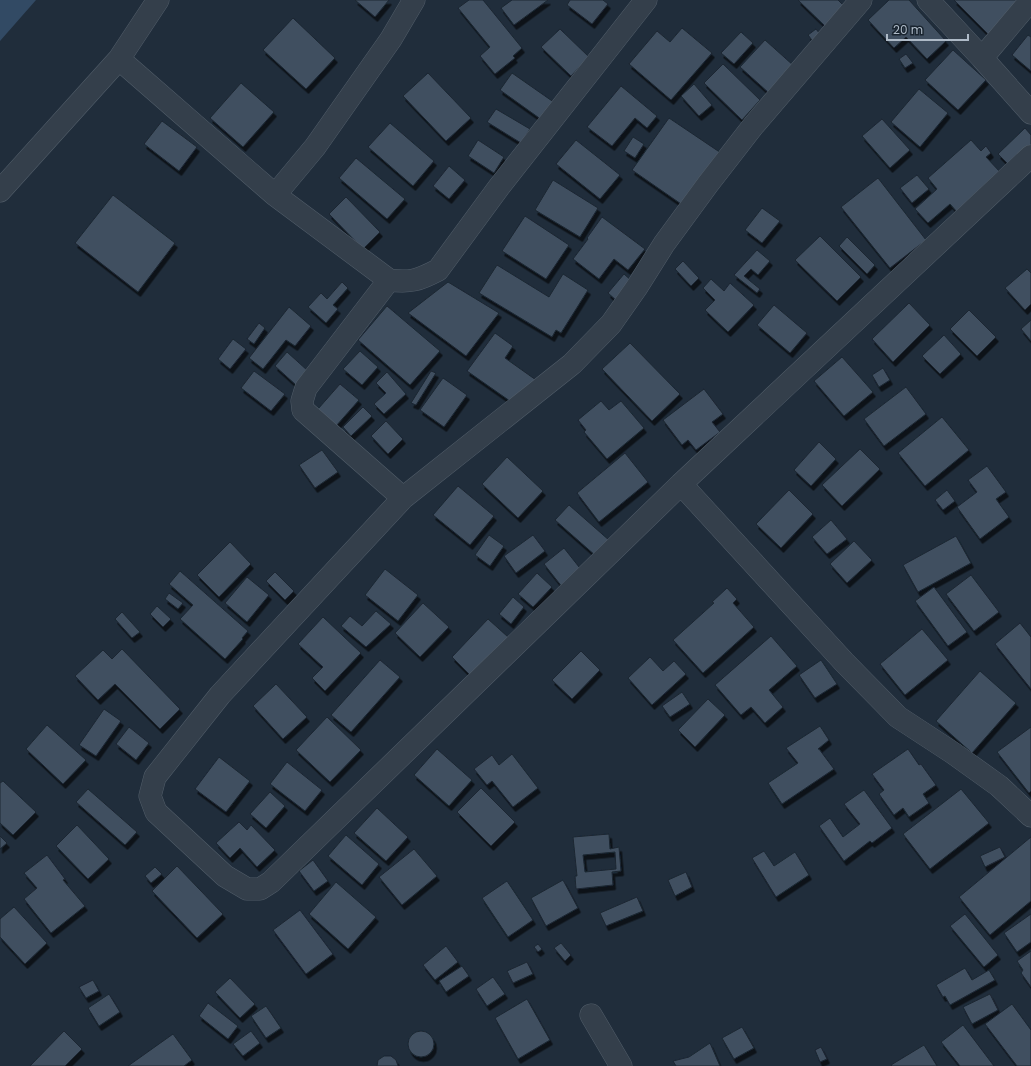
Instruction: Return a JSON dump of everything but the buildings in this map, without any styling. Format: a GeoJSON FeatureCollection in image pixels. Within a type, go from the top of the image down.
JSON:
{"type":"FeatureCollection","features":[{"type":"Feature","properties":{"kind":"street"},"geometry":{"type":"LineString","coordinates":[[0,191],[119,59],[158,0]]}},
{"type":"Feature","properties":{"kind":"street"},"geometry":{"type":"LineString","coordinates":[[275,195],[319,141],[391,39],[414,0]]}},
{"type":"Feature","properties":{"kind":"street"},"geometry":{"type":"LineString","coordinates":[[119,59],[275,195],[389,280],[404,282],[425,277],[438,270],[498,188],[646,0]]}},
{"type":"Feature","properties":{"kind":"street"},"geometry":{"type":"LineString","coordinates":[[861,0],[753,126],[708,184],[664,244],[637,287],[611,324],[572,364],[403,498],[220,695],[155,777],[150,796],[156,812],[225,876],[247,890],[260,889],[272,882],[681,484],[1031,156]]}},
{"type":"Feature","properties":{"kind":"street"},"geometry":{"type":"LineString","coordinates":[[928,0],[1031,114]]}},
{"type":"Feature","properties":{"kind":"street"},"geometry":{"type":"LineString","coordinates":[[982,58],[1031,0]]}},
{"type":"Feature","properties":{"kind":"street"},"geometry":{"type":"LineString","coordinates":[[389,280],[306,388],[302,401],[303,410],[403,498]]}},
{"type":"Feature","properties":{"kind":"street"},"geometry":{"type":"LineString","coordinates":[[681,484],[844,662],[898,717],[953,753],[999,786],[1031,816]]}},
{"type":"Feature","properties":{"kind":"street"},"geometry":{"type":"LineString","coordinates":[[591,1015],[621,1066]]}},
{"type":"Feature","properties":{"kind":"water"},"geometry":{"type":"Polygon","coordinates":[[[0,0],[36,0],[0,41],[0,0]]]}}]}
